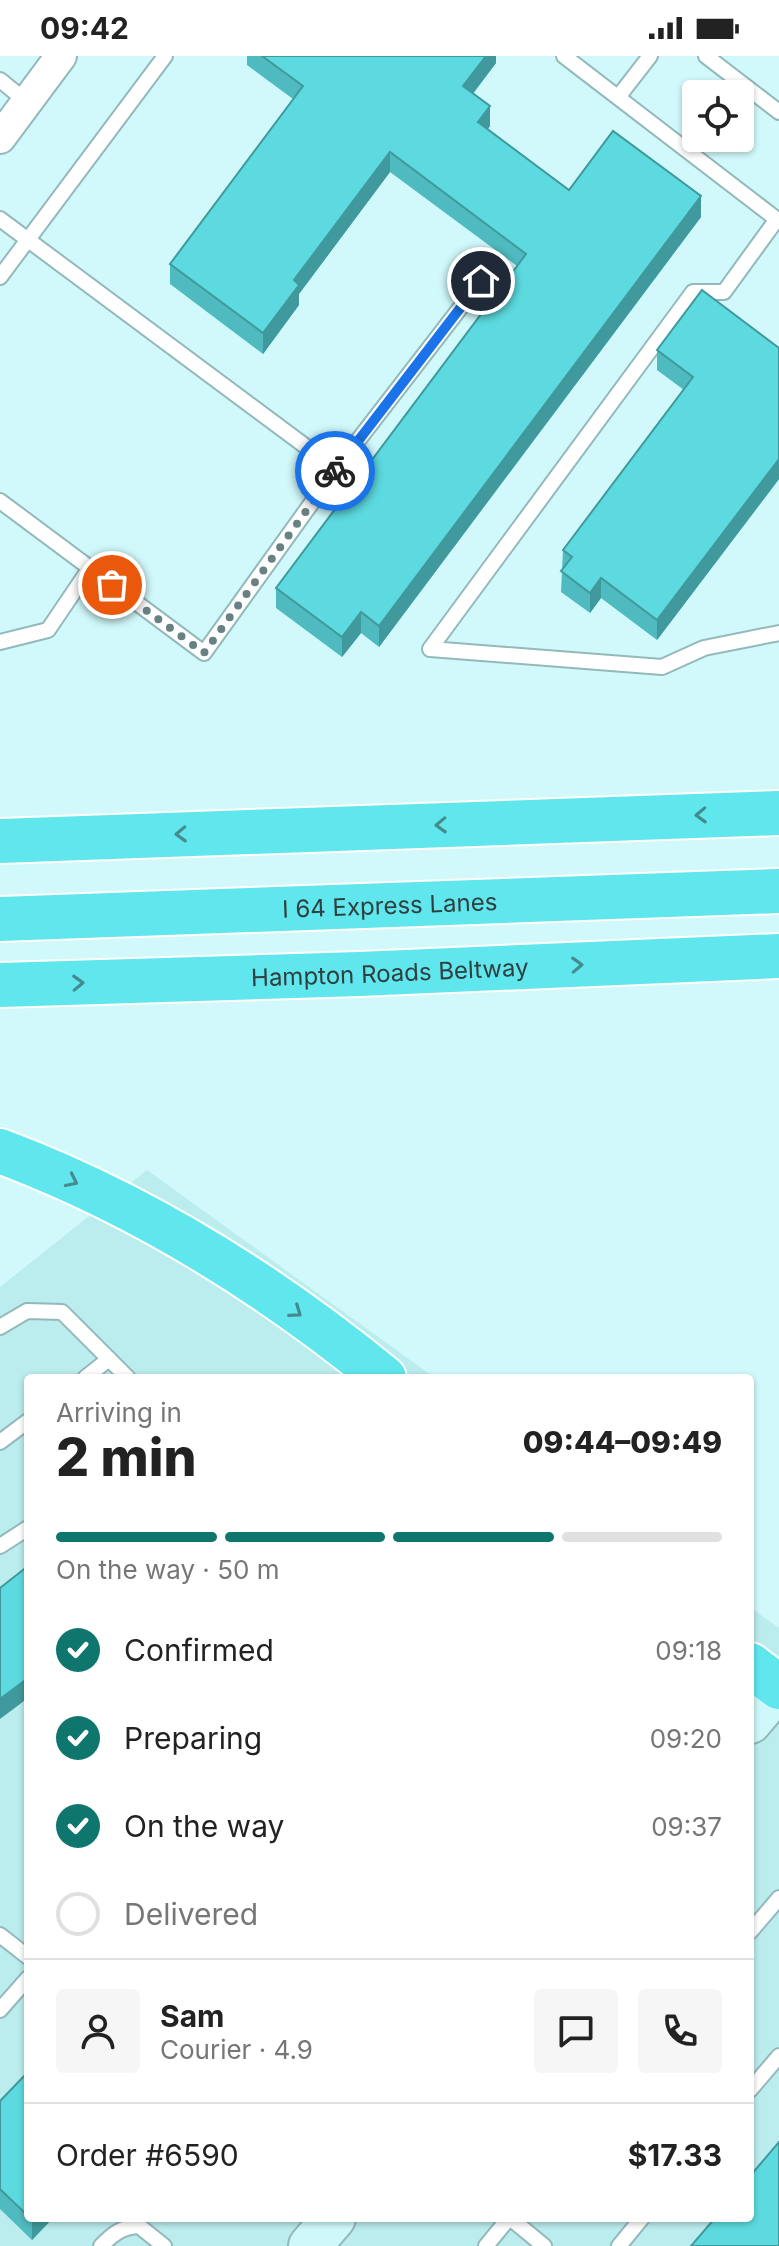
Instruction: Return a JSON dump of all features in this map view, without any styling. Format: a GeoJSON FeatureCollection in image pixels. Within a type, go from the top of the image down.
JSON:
{"type":"FeatureCollection","features":[{"type":"Feature","properties":{"kind":"highway"},"geometry":{"type":"LineString","coordinates":[[0,841],[779,813]]}},
{"type":"Feature","properties":{"kind":"highway","name":"I 64 Express Lanes"},"geometry":{"type":"LineString","coordinates":[[0,919],[779,891]]}},
{"type":"Feature","properties":{"kind":"highway","name":"Hampton Roads Beltway"},"geometry":{"type":"LineString","coordinates":[[0,985],[344,975],[779,956]]}},
{"type":"Feature","properties":{"kind":"highway"},"geometry":{"type":"LineString","coordinates":[[0,1151],[40,1166],[158,1224],[252,1281],[341,1343],[379,1374]]}},
{"type":"Feature","properties":{"kind":"highway"},"geometry":{"type":"LineString","coordinates":[[754,1668],[779,1687]]}},
{"type":"Feature","properties":{"kind":"street"},"geometry":{"type":"LineString","coordinates":[[0,138],[61,56]]}},
{"type":"Feature","properties":{"kind":"street"},"geometry":{"type":"LineString","coordinates":[[754,1717],[779,1687]]}},
{"type":"Feature","properties":{"kind":"street"},"geometry":{"type":"LineString","coordinates":[[310,2246],[331,2222]]}},
{"type":"Feature","properties":{"kind":"lane"},"geometry":{"type":"LineString","coordinates":[[0,277],[165,56]]}},
{"type":"Feature","properties":{"kind":"lane"},"geometry":{"type":"LineString","coordinates":[[564,56],[778,220],[724,292],[693,292],[430,649],[662,667],[704,648],[779,633]]}},
{"type":"Feature","properties":{"kind":"lane"},"geometry":{"type":"LineString","coordinates":[[619,96],[650,56]]}},
{"type":"Feature","properties":{"kind":"lane"},"geometry":{"type":"LineString","coordinates":[[706,56],[779,112]]}},
{"type":"Feature","properties":{"kind":"lane"},"geometry":{"type":"LineString","coordinates":[[0,80],[27,102]]}},
{"type":"Feature","properties":{"kind":"lane"},"geometry":{"type":"LineString","coordinates":[[0,219],[336,469]]}},
{"type":"Feature","properties":{"kind":"lane"},"geometry":{"type":"LineString","coordinates":[[0,501],[204,653],[336,469],[481,281]]}},
{"type":"Feature","properties":{"kind":"lane"},"geometry":{"type":"LineString","coordinates":[[0,642],[48,630],[90,568]]}},
{"type":"Feature","properties":{"kind":"lane"},"geometry":{"type":"LineString","coordinates":[[0,626],[17,638]]}},
{"type":"Feature","properties":{"kind":"lane"},"geometry":{"type":"LineString","coordinates":[[0,1327],[27,1311],[62,1312],[124,1374]]}},
{"type":"Feature","properties":{"kind":"lane"},"geometry":{"type":"LineString","coordinates":[[90,1374],[109,1359]]}},
{"type":"Feature","properties":{"kind":"lane"},"geometry":{"type":"LineString","coordinates":[[0,1442],[24,1424]]}},
{"type":"Feature","properties":{"kind":"lane"},"geometry":{"type":"LineString","coordinates":[[0,1546],[24,1531]]}},
{"type":"Feature","properties":{"kind":"lane"},"geometry":{"type":"LineString","coordinates":[[754,1927],[779,1898]]}},
{"type":"Feature","properties":{"kind":"lane"},"geometry":{"type":"LineString","coordinates":[[0,1935],[24,1954]]}},
{"type":"Feature","properties":{"kind":"lane"},"geometry":{"type":"LineString","coordinates":[[0,2010],[24,1983]]}},
{"type":"Feature","properties":{"kind":"lane"},"geometry":{"type":"LineString","coordinates":[[754,2085],[779,2056]]}},
{"type":"Feature","properties":{"kind":"lane"},"geometry":{"type":"LineString","coordinates":[[486,2246],[507,2222]]}},
{"type":"Feature","properties":{"kind":"lane"},"geometry":{"type":"LineString","coordinates":[[515,2222],[544,2246]]}},
{"type":"Feature","properties":{"kind":"lane"},"geometry":{"type":"LineString","coordinates":[[619,2246],[639,2222]]}},
{"type":"Feature","properties":{"kind":"lane"},"geometry":{"type":"LineString","coordinates":[[101,2246],[125,2227],[139,2226],[164,2246]]}},
{"type":"Feature","properties":{"kind":"shaded area"},"geometry":{"type":"Polygon","coordinates":[[[147,1170],[429,1374],[24,1374],[24,2222],[754,2222],[754,1610],[779,1628],[779,2246],[0,2246],[0,1287],[147,1170]]]}},
{"type":"Feature","properties":{"kind":"building"},"geometry":{"type":"Polygon","coordinates":[[[262,56],[486,56],[463,86],[490,106],[478,122],[569,190],[613,131],[701,196],[379,626],[361,612],[342,637],[276,588],[526,254],[390,152],[294,280],[299,285],[263,333],[170,264],[303,86],[262,56]]]}},
{"type":"Feature","properties":{"kind":"building"},"geometry":{"type":"Polygon","coordinates":[[[702,290],[779,348],[779,459],[657,620],[601,578],[590,593],[561,571],[572,557],[563,550],[693,377],[657,350],[702,290]]]}},
{"type":"Feature","properties":{"kind":"building"},"geometry":{"type":"Polygon","coordinates":[[[24,1569],[24,1681],[0,1699],[0,1588],[24,1569]]]}},
{"type":"Feature","properties":{"kind":"building"},"geometry":{"type":"Polygon","coordinates":[[[24,2076],[24,2212],[0,2189],[0,2101],[24,2076]]]}},
{"type":"Feature","properties":{"kind":"building"},"geometry":{"type":"Polygon","coordinates":[[[779,2142],[779,2246],[691,2246],[712,2222],[754,2222],[754,2171],[779,2142]]]}},
{"type":"Feature","properties":{"kind":"way so far"},"geometry":{"type":"LineString","coordinates":[[112,585],[204,653],[335,471]]}},
{"type":"Feature","properties":{"kind":"route"},"geometry":{"type":"LineString","coordinates":[[335,471],[481,281]]}}]}
